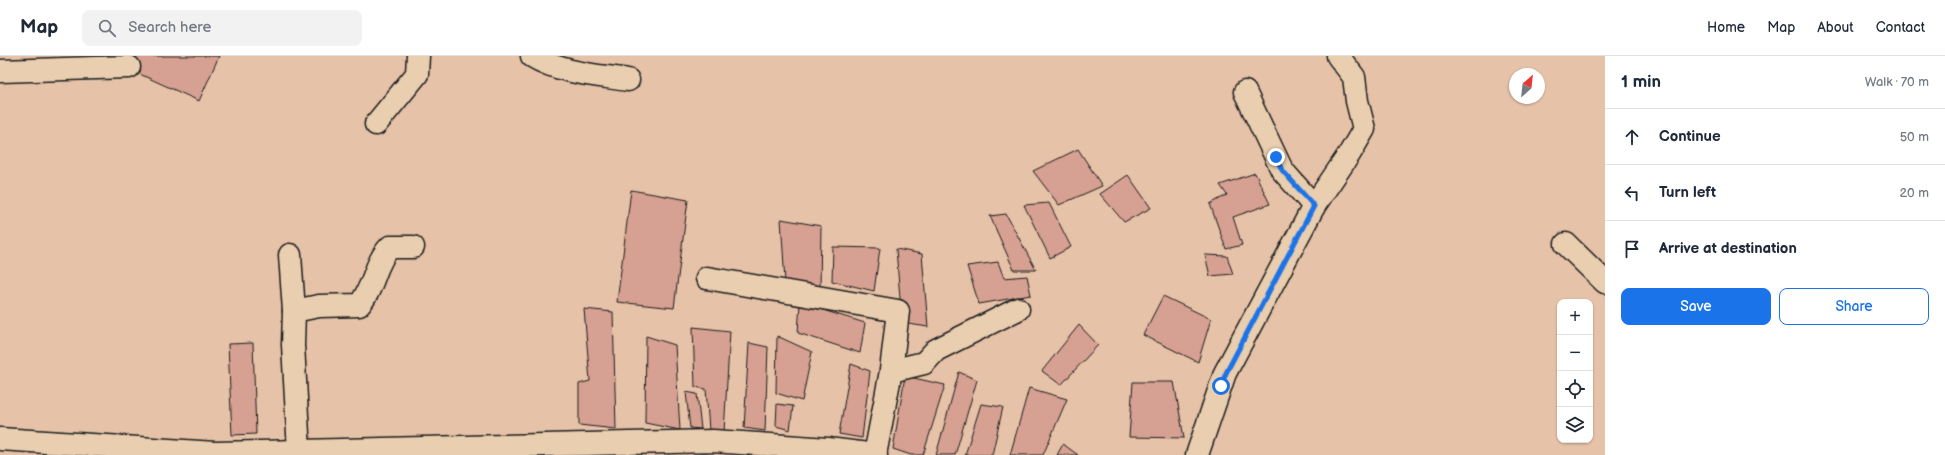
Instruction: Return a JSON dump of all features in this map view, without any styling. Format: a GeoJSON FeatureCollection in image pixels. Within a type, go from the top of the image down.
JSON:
{"type":"FeatureCollection","features":[{"type":"Feature","properties":{"kind":"main road"},"geometry":{"type":"LineString","coordinates":[[376,124],[417,74],[418,56]]}},
{"type":"Feature","properties":{"kind":"main road"},"geometry":{"type":"LineString","coordinates":[[532,56],[542,62],[571,71],[628,80]]}},
{"type":"Feature","properties":{"kind":"main road"},"geometry":{"type":"LineString","coordinates":[[1197,455],[1226,373],[1314,206],[1350,153],[1364,129],[1357,101],[1354,76],[1338,56]]}},
{"type":"Feature","properties":{"kind":"main road"},"geometry":{"type":"LineString","coordinates":[[0,71],[129,67]]}},
{"type":"Feature","properties":{"kind":"main road"},"geometry":{"type":"LineString","coordinates":[[1245,92],[1282,170],[1314,206]]}},
{"type":"Feature","properties":{"kind":"main road"},"geometry":{"type":"LineString","coordinates":[[1566,244],[1605,282]]}},
{"type":"Feature","properties":{"kind":"main road"},"geometry":{"type":"LineString","coordinates":[[294,311],[319,306],[359,305],[366,298],[383,254],[390,247],[413,247]]}},
{"type":"Feature","properties":{"kind":"main road"},"geometry":{"type":"LineString","coordinates":[[290,255],[294,311],[293,345],[299,452]]}},
{"type":"Feature","properties":{"kind":"main road"},"geometry":{"type":"LineString","coordinates":[[0,438],[214,454],[713,441],[828,449],[876,455],[891,371],[898,311],[707,278]]}},
{"type":"Feature","properties":{"kind":"main road"},"geometry":{"type":"LineString","coordinates":[[891,371],[924,363],[936,350],[1018,308]]}},
{"type":"Feature","properties":{"kind":"building"},"geometry":{"type":"Polygon","coordinates":[[[100,56],[219,56],[199,101],[100,56]]]}},
{"type":"Feature","properties":{"kind":"building"},"geometry":{"type":"Polygon","coordinates":[[[1078,149],[1102,186],[1059,205],[1033,171],[1078,149]]]}},
{"type":"Feature","properties":{"kind":"building"},"geometry":{"type":"Polygon","coordinates":[[[1255,173],[1270,204],[1233,217],[1242,245],[1226,249],[1210,204],[1227,195],[1220,185],[1255,173]]]}},
{"type":"Feature","properties":{"kind":"building"},"geometry":{"type":"Polygon","coordinates":[[[1128,175],[1151,208],[1124,222],[1100,194],[1128,175]]]}},
{"type":"Feature","properties":{"kind":"building"},"geometry":{"type":"Polygon","coordinates":[[[631,190],[688,200],[674,308],[617,302],[631,190]]]}},
{"type":"Feature","properties":{"kind":"building"},"geometry":{"type":"Polygon","coordinates":[[[1049,203],[1071,247],[1050,258],[1024,205],[1049,203]]]}},
{"type":"Feature","properties":{"kind":"building"},"geometry":{"type":"Polygon","coordinates":[[[1006,214],[1036,270],[1014,270],[990,216],[1006,214]]]}},
{"type":"Feature","properties":{"kind":"building"},"geometry":{"type":"Polygon","coordinates":[[[781,219],[821,226],[820,289],[785,282],[781,219]]]}},
{"type":"Feature","properties":{"kind":"building"},"geometry":{"type":"Polygon","coordinates":[[[833,247],[880,248],[874,291],[832,281],[833,247]]]}},
{"type":"Feature","properties":{"kind":"building"},"geometry":{"type":"Polygon","coordinates":[[[896,249],[922,254],[928,327],[902,323],[896,249]]]}},
{"type":"Feature","properties":{"kind":"building"},"geometry":{"type":"Polygon","coordinates":[[[1205,255],[1227,256],[1233,274],[1210,276],[1205,255]]]}},
{"type":"Feature","properties":{"kind":"building"},"geometry":{"type":"Polygon","coordinates":[[[998,262],[1004,278],[1027,276],[1031,295],[979,304],[967,266],[998,262]]]}},
{"type":"Feature","properties":{"kind":"building"},"geometry":{"type":"Polygon","coordinates":[[[1163,296],[1211,319],[1198,362],[1143,335],[1163,296]]]}},
{"type":"Feature","properties":{"kind":"building"},"geometry":{"type":"Polygon","coordinates":[[[800,303],[865,323],[860,353],[798,333],[800,303]]]}},
{"type":"Feature","properties":{"kind":"building"},"geometry":{"type":"Polygon","coordinates":[[[584,309],[613,312],[616,429],[579,425],[579,384],[590,381],[584,309]]]}},
{"type":"Feature","properties":{"kind":"building"},"geometry":{"type":"Polygon","coordinates":[[[1079,325],[1098,345],[1061,385],[1042,371],[1079,325]]]}},
{"type":"Feature","properties":{"kind":"building"},"geometry":{"type":"Polygon","coordinates":[[[693,327],[730,331],[724,432],[709,430],[706,389],[695,387],[693,327]]]}},
{"type":"Feature","properties":{"kind":"building"},"geometry":{"type":"Polygon","coordinates":[[[646,336],[675,345],[680,430],[645,423],[646,336]]]}},
{"type":"Feature","properties":{"kind":"building"},"geometry":{"type":"Polygon","coordinates":[[[777,336],[812,352],[802,401],[776,393],[777,336]]]}},
{"type":"Feature","properties":{"kind":"building"},"geometry":{"type":"Polygon","coordinates":[[[253,343],[256,434],[232,435],[228,344],[253,343]]]}},
{"type":"Feature","properties":{"kind":"building"},"geometry":{"type":"Polygon","coordinates":[[[749,343],[768,347],[765,431],[744,428],[749,343]]]}},
{"type":"Feature","properties":{"kind":"building"},"geometry":{"type":"Polygon","coordinates":[[[851,364],[870,371],[862,438],[839,434],[851,364]]]}},
{"type":"Feature","properties":{"kind":"building"},"geometry":{"type":"Polygon","coordinates":[[[959,372],[977,380],[955,455],[936,455],[959,372]]]}},
{"type":"Feature","properties":{"kind":"building"},"geometry":{"type":"Polygon","coordinates":[[[905,376],[945,385],[923,455],[911,455],[893,449],[905,376]]]}},
{"type":"Feature","properties":{"kind":"building"},"geometry":{"type":"Polygon","coordinates":[[[1133,382],[1174,382],[1184,438],[1129,437],[1133,382]]]}},
{"type":"Feature","properties":{"kind":"building"},"geometry":{"type":"Polygon","coordinates":[[[1029,388],[1067,399],[1043,455],[1010,455],[1029,388]]]}},
{"type":"Feature","properties":{"kind":"building"},"geometry":{"type":"Polygon","coordinates":[[[686,392],[697,394],[701,429],[690,428],[686,392]]]}},
{"type":"Feature","properties":{"kind":"building"},"geometry":{"type":"Polygon","coordinates":[[[777,404],[793,406],[790,430],[776,426],[777,404]]]}},
{"type":"Feature","properties":{"kind":"building"},"geometry":{"type":"Polygon","coordinates":[[[981,404],[1003,407],[992,455],[965,455],[981,404]]]}},
{"type":"Feature","properties":{"kind":"building"},"geometry":{"type":"Polygon","coordinates":[[[1063,444],[1078,455],[1057,455],[1063,444]]]}},
{"type":"Feature","properties":{"kind":"route"},"geometry":{"type":"LineString","coordinates":[[1221,386],[1226,373],[1314,206],[1282,170],[1276,157]]}}]}
